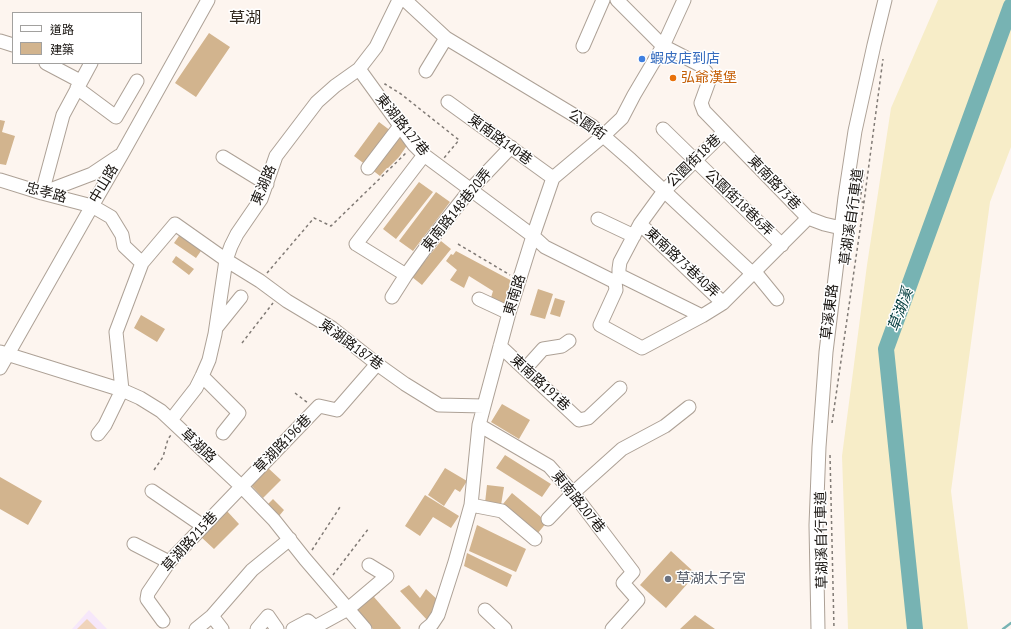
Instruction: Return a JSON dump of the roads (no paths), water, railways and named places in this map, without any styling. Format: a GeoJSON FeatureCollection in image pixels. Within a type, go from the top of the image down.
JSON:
{"type":"FeatureCollection","features":[{"type":"Feature","properties":{"kind":"street","name":"中山路"},"geometry":{"type":"LineString","coordinates":[[0,368],[4,353],[92,206],[208,0]]}},
{"type":"Feature","properties":{"kind":"street","name":"東湖路"},"geometry":{"type":"LineString","coordinates":[[174,423],[196,388],[209,360],[216,328],[226,260],[237,234],[261,199],[276,156],[316,102],[358,69],[376,47],[399,0]]}},
{"type":"Feature","properties":{"kind":"street","name":"公園街"},"geometry":{"type":"LineString","coordinates":[[405,0],[446,38],[592,126],[754,273],[777,299]]}},
{"type":"Feature","properties":{"kind":"street"},"geometry":{"type":"LineString","coordinates":[[583,46],[603,0]]}},
{"type":"Feature","properties":{"kind":"street"},"geometry":{"type":"LineString","coordinates":[[617,0],[663,46]]}},
{"type":"Feature","properties":{"kind":"street"},"geometry":{"type":"LineString","coordinates":[[553,178],[604,136],[622,118],[663,46],[684,0]]}},
{"type":"Feature","properties":{"kind":"street","name":"草溪東路"},"geometry":{"type":"LineString","coordinates":[[818,629],[816,525],[819,447],[826,352],[841,228],[855,131],[885,0]]}},
{"type":"Feature","properties":{"kind":"street"},"geometry":{"type":"LineString","coordinates":[[426,71],[446,38]]}},
{"type":"Feature","properties":{"kind":"street"},"geometry":{"type":"LineString","coordinates":[[0,41],[12,45]]}},
{"type":"Feature","properties":{"kind":"street","name":"東南路73巷"},"geometry":{"type":"LineString","coordinates":[[600,325],[642,348],[723,303],[808,218],[704,111],[701,103],[709,81],[706,72],[700,65],[663,46]]}},
{"type":"Feature","properties":{"kind":"street"},"geometry":{"type":"LineString","coordinates":[[48,64],[79,85],[116,117],[137,81]]}},
{"type":"Feature","properties":{"kind":"street"},"geometry":{"type":"LineString","coordinates":[[42,193],[63,115],[90,64]]}},
{"type":"Feature","properties":{"kind":"street","name":"東湖路127巷"},"geometry":{"type":"LineString","coordinates":[[358,69],[414,145],[424,155],[533,236],[545,247],[702,316]]}},
{"type":"Feature","properties":{"kind":"street","name":"東南路140巷"},"geometry":{"type":"LineString","coordinates":[[448,102],[553,178]]}},
{"type":"Feature","properties":{"kind":"street"},"geometry":{"type":"LineString","coordinates":[[368,168],[400,126]]}},
{"type":"Feature","properties":{"kind":"street","name":"公園街18巷6弄"},"geometry":{"type":"LineString","coordinates":[[663,129],[782,245]]}},
{"type":"Feature","properties":{"kind":"street","name":"公園街18巷"},"geometry":{"type":"LineString","coordinates":[[600,325],[616,290],[620,262],[640,224],[664,191],[724,132]]}},
{"type":"Feature","properties":{"kind":"street","name":"東南路148巷20弄"},"geometry":{"type":"LineString","coordinates":[[392,297],[440,228],[470,190],[511,147]]}},
{"type":"Feature","properties":{"kind":"street"},"geometry":{"type":"LineString","coordinates":[[42,193],[92,174],[122,154]]}},
{"type":"Feature","properties":{"kind":"street"},"geometry":{"type":"LineString","coordinates":[[406,275],[356,244],[424,155]]}},
{"type":"Feature","properties":{"kind":"street"},"geometry":{"type":"LineString","coordinates":[[223,157],[267,184]]}},
{"type":"Feature","properties":{"kind":"street","name":"東南路"},"geometry":{"type":"LineString","coordinates":[[426,629],[432,624],[438,615],[455,562],[471,505],[479,425],[500,346],[533,236],[553,178]]}},
{"type":"Feature","properties":{"kind":"street","name":"忠孝路"},"geometry":{"type":"LineString","coordinates":[[0,180],[92,206],[111,217],[122,235],[124,246],[142,263]]}},
{"type":"Feature","properties":{"kind":"street"},"geometry":{"type":"LineString","coordinates":[[808,218],[841,228]]}},
{"type":"Feature","properties":{"kind":"street"},"geometry":{"type":"LineString","coordinates":[[598,220],[634,236]]}},
{"type":"Feature","properties":{"kind":"street","name":"東湖路187巷"},"geometry":{"type":"LineString","coordinates":[[142,263],[175,224],[226,260],[332,328],[377,364],[440,406],[484,406]]}},
{"type":"Feature","properties":{"kind":"street","name":"東南路73巷40弄"},"geometry":{"type":"LineString","coordinates":[[640,224],[723,303]]}},
{"type":"Feature","properties":{"kind":"street"},"geometry":{"type":"LineString","coordinates":[[98,434],[105,424],[122,390],[116,332],[142,263]]}},
{"type":"Feature","properties":{"kind":"street"},"geometry":{"type":"LineString","coordinates":[[216,328],[241,297]]}},
{"type":"Feature","properties":{"kind":"street"},"geometry":{"type":"LineString","coordinates":[[479,299],[510,313]]}},
{"type":"Feature","properties":{"kind":"street"},"geometry":{"type":"LineString","coordinates":[[525,369],[543,349],[562,346],[569,341]]}},
{"type":"Feature","properties":{"kind":"street","name":"東南路191巷"},"geometry":{"type":"LineString","coordinates":[[500,346],[579,420],[588,418],[620,388]]}},
{"type":"Feature","properties":{"kind":"street","name":"草湖路"},"geometry":{"type":"LineString","coordinates":[[4,353],[122,390],[145,401],[161,411],[242,487],[274,520],[365,629]]}},
{"type":"Feature","properties":{"kind":"street","name":"草湖路196巷"},"geometry":{"type":"LineString","coordinates":[[242,487],[319,406],[338,410],[377,364]]}},
{"type":"Feature","properties":{"kind":"street"},"geometry":{"type":"LineString","coordinates":[[202,376],[240,413],[223,433]]}},
{"type":"Feature","properties":{"kind":"street"},"geometry":{"type":"LineString","coordinates":[[548,519],[573,493],[622,449],[665,426],[689,407]]}},
{"type":"Feature","properties":{"kind":"street","name":"東南路207巷"},"geometry":{"type":"LineString","coordinates":[[479,425],[549,466],[573,493],[633,572],[623,583],[638,600],[612,629]]}},
{"type":"Feature","properties":{"kind":"street","name":"草湖路215巷"},"geometry":{"type":"LineString","coordinates":[[163,621],[148,599],[148,593],[169,562],[242,487]]}},
{"type":"Feature","properties":{"kind":"street"},"geometry":{"type":"LineString","coordinates":[[152,491],[203,526]]}},
{"type":"Feature","properties":{"kind":"street"},"geometry":{"type":"LineString","coordinates":[[471,505],[502,511],[535,539]]}},
{"type":"Feature","properties":{"kind":"street"},"geometry":{"type":"LineString","coordinates":[[196,629],[212,616],[252,570],[290,539]]}},
{"type":"Feature","properties":{"kind":"street"},"geometry":{"type":"LineString","coordinates":[[134,544],[169,562]]}},
{"type":"Feature","properties":{"kind":"street"},"geometry":{"type":"LineString","coordinates":[[293,629],[308,621],[315,627],[348,609],[387,576],[368,565]]}},
{"type":"Feature","properties":{"kind":"street"},"geometry":{"type":"LineString","coordinates":[[485,610],[505,629]]}},
{"type":"Feature","properties":{"kind":"street"},"geometry":{"type":"LineString","coordinates":[[212,616],[222,629]]}},
{"type":"Feature","properties":{"kind":"street"},"geometry":{"type":"LineString","coordinates":[[257,629],[268,616],[277,629]]}},
{"type":"Feature","properties":{"kind":"waterway","name":"草湖溪"},"geometry":{"type":"LineString","coordinates":[[915,629],[886,349],[1011,6]]}},
{"type":"Feature","properties":{"kind":"waterway"},"geometry":{"type":"LineString","coordinates":[[1003,629],[1011,623]]}},
{"type":"Feature","properties":{"kind":"place","name":"蝦皮店到店"},"geometry":{"type":"Point","coordinates":[642,59]}},
{"type":"Feature","properties":{"kind":"place","name":"弘爺漢堡"},"geometry":{"type":"Point","coordinates":[673,78]}},
{"type":"Feature","properties":{"kind":"place","name":"草湖太子宮"},"geometry":{"type":"Point","coordinates":[668,579]}},
{"type":"Feature","properties":{"kind":"district","name":"草湖"},"geometry":{"type":"Point","coordinates":[245,18]}}]}
